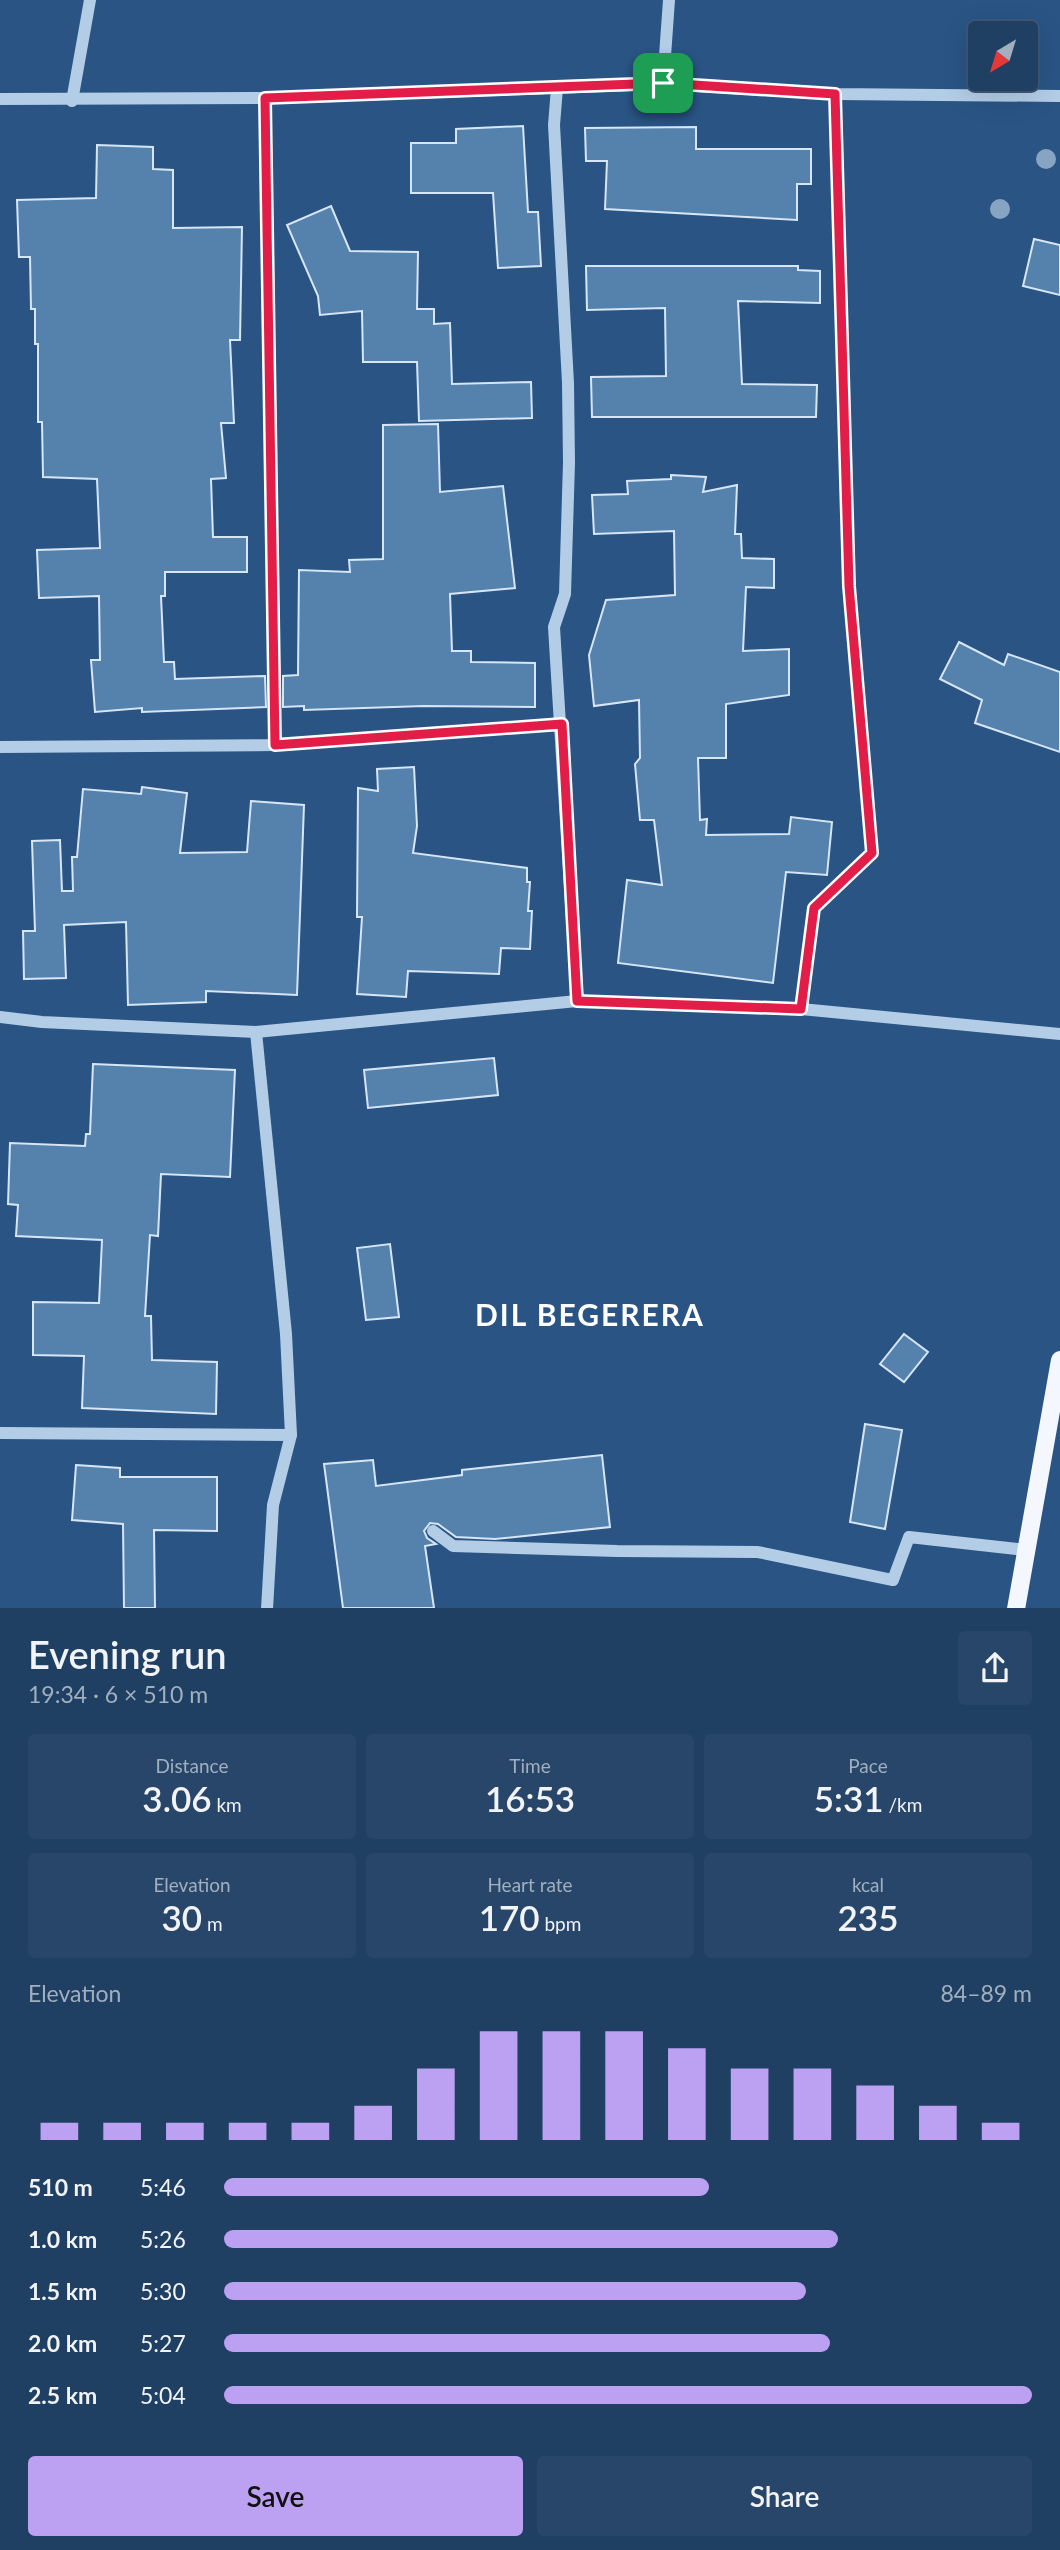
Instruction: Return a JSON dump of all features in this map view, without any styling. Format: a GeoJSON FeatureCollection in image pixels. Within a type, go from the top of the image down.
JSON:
{"type":"FeatureCollection","features":[{"type":"Feature","properties":{"kind":"main road"},"geometry":{"type":"LineString","coordinates":[[1016,1608],[1060,1360]]}},
{"type":"Feature","properties":{"kind":"street"},"geometry":{"type":"LineString","coordinates":[[72,101],[90,0]]}},
{"type":"Feature","properties":{"kind":"street"},"geometry":{"type":"LineString","coordinates":[[663,83],[669,0]]}},
{"type":"Feature","properties":{"kind":"street"},"geometry":{"type":"LineString","coordinates":[[0,100],[265,98],[663,83],[835,94],[1060,96]]}},
{"type":"Feature","properties":{"kind":"street"},"geometry":{"type":"LineString","coordinates":[[557,88],[554,125],[568,383],[569,463],[565,594],[554,627],[577,1001]]}},
{"type":"Feature","properties":{"kind":"street"},"geometry":{"type":"LineString","coordinates":[[801,1009],[814,908],[872,853],[849,586],[835,94]]}},
{"type":"Feature","properties":{"kind":"street"},"geometry":{"type":"LineString","coordinates":[[265,98],[275,745]]}},
{"type":"Feature","properties":{"kind":"street"},"geometry":{"type":"LineString","coordinates":[[0,747],[275,745],[562,724]]}},
{"type":"Feature","properties":{"kind":"street"},"geometry":{"type":"LineString","coordinates":[[0,1017],[42,1022],[256,1032],[577,1001],[801,1009],[1060,1034]]}},
{"type":"Feature","properties":{"kind":"street"},"geometry":{"type":"LineString","coordinates":[[256,1032],[286,1334],[291,1435],[273,1505],[267,1608]]}},
{"type":"Feature","properties":{"kind":"street"},"geometry":{"type":"LineString","coordinates":[[0,1433],[291,1435]]}},
{"type":"Feature","properties":{"kind":"street"},"geometry":{"type":"LineString","coordinates":[[433,1531],[453,1546],[617,1552],[758,1552],[893,1580],[909,1537],[1026,1550]]}},
{"type":"Feature","properties":{"kind":"building"},"geometry":{"type":"Polygon","coordinates":[[[523,126],[528,212],[538,212],[541,266],[498,268],[493,193],[411,193],[411,143],[456,143],[456,129],[523,126]]]}},
{"type":"Feature","properties":{"kind":"building"},"geometry":{"type":"Polygon","coordinates":[[[696,127],[696,149],[811,149],[811,184],[797,184],[797,220],[605,209],[607,161],[586,161],[585,128],[696,127]]]}},
{"type":"Feature","properties":{"kind":"building"},"geometry":{"type":"Polygon","coordinates":[[[97,145],[153,147],[153,169],[173,170],[173,228],[242,227],[240,340],[230,340],[234,423],[221,423],[226,478],[211,479],[213,537],[247,537],[247,572],[165,572],[165,596],[161,596],[164,662],[174,662],[175,679],[265,676],[266,707],[142,712],[142,708],[95,712],[91,660],[100,660],[99,596],[39,598],[37,550],[100,548],[97,479],[43,477],[42,422],[38,422],[35,309],[31,309],[30,257],[19,257],[17,200],[96,198],[97,145]]]}},
{"type":"Feature","properties":{"kind":"building"},"geometry":{"type":"Polygon","coordinates":[[[331,206],[350,251],[418,252],[417,309],[434,309],[434,324],[450,323],[452,384],[531,382],[532,418],[419,421],[417,362],[363,362],[362,311],[320,315],[318,296],[287,225],[331,206]]]}},
{"type":"Feature","properties":{"kind":"building"},"geometry":{"type":"Polygon","coordinates":[[[1034,239],[1060,245],[1060,295],[1023,286],[1034,239]]]}},
{"type":"Feature","properties":{"kind":"building"},"geometry":{"type":"Polygon","coordinates":[[[586,266],[798,266],[798,270],[820,271],[820,303],[738,301],[742,384],[817,385],[816,417],[592,417],[591,377],[666,376],[665,308],[587,310],[586,266]]]}},
{"type":"Feature","properties":{"kind":"building"},"geometry":{"type":"Polygon","coordinates":[[[438,424],[440,492],[503,486],[515,588],[450,594],[452,651],[471,651],[471,662],[535,663],[535,707],[424,706],[304,710],[304,706],[283,707],[283,676],[298,675],[299,570],[350,572],[349,560],[383,559],[383,425],[438,424]]]}},
{"type":"Feature","properties":{"kind":"building"},"geometry":{"type":"Polygon","coordinates":[[[671,475],[706,477],[703,492],[737,485],[735,534],[741,534],[742,558],[774,559],[774,588],[746,587],[743,651],[789,649],[789,695],[726,704],[726,758],[698,758],[700,820],[707,819],[706,835],[789,834],[791,817],[832,822],[827,875],[786,872],[773,983],[618,963],[627,880],[662,885],[654,820],[640,820],[635,764],[640,758],[639,700],[594,706],[589,655],[606,600],[675,595],[674,531],[594,534],[592,495],[628,494],[627,481],[671,479],[671,475]]]}},
{"type":"Feature","properties":{"kind":"building"},"geometry":{"type":"Polygon","coordinates":[[[959,642],[1004,665],[1008,654],[1060,672],[1060,752],[975,723],[982,700],[940,679],[959,642]]]}},
{"type":"Feature","properties":{"kind":"building"},"geometry":{"type":"Polygon","coordinates":[[[414,767],[417,826],[413,853],[527,868],[527,882],[530,882],[528,911],[532,911],[530,949],[501,948],[499,974],[408,971],[406,997],[357,994],[362,917],[357,917],[358,788],[378,791],[377,769],[414,767]]]}},
{"type":"Feature","properties":{"kind":"building"},"geometry":{"type":"Polygon","coordinates":[[[142,787],[187,793],[180,853],[247,852],[251,801],[304,805],[297,995],[206,991],[206,1002],[128,1005],[126,922],[64,925],[66,978],[24,979],[23,931],[35,931],[32,841],[60,840],[62,891],[73,891],[72,857],[77,857],[83,789],[141,794],[142,787]]]}},
{"type":"Feature","properties":{"kind":"building"},"geometry":{"type":"Polygon","coordinates":[[[494,1058],[498,1095],[368,1108],[364,1070],[494,1058]]]}},
{"type":"Feature","properties":{"kind":"building"},"geometry":{"type":"Polygon","coordinates":[[[93,1064],[235,1070],[230,1177],[161,1174],[158,1236],[150,1235],[145,1316],[151,1316],[152,1360],[217,1362],[216,1414],[82,1408],[84,1356],[33,1355],[33,1302],[99,1303],[102,1240],[16,1236],[18,1205],[8,1204],[10,1143],[85,1146],[86,1134],[90,1134],[93,1064]]]}},
{"type":"Feature","properties":{"kind":"building"},"geometry":{"type":"Polygon","coordinates":[[[390,1244],[399,1317],[366,1320],[357,1248],[390,1244]]]}},
{"type":"Feature","properties":{"kind":"building"},"geometry":{"type":"Polygon","coordinates":[[[904,1334],[928,1352],[904,1382],[880,1364],[904,1334]]]}},
{"type":"Feature","properties":{"kind":"building"},"geometry":{"type":"Polygon","coordinates":[[[865,1424],[902,1430],[885,1529],[850,1522],[865,1424]]]}},
{"type":"Feature","properties":{"kind":"building"},"geometry":{"type":"Polygon","coordinates":[[[602,1455],[610,1527],[495,1539],[456,1537],[438,1524],[430,1523],[424,1531],[427,1538],[436,1544],[425,1546],[434,1608],[343,1608],[324,1464],[373,1460],[376,1486],[462,1475],[462,1470],[602,1455]]]}},
{"type":"Feature","properties":{"kind":"building"},"geometry":{"type":"Polygon","coordinates":[[[76,1465],[120,1468],[120,1477],[217,1477],[217,1531],[154,1530],[155,1608],[124,1608],[123,1524],[72,1520],[76,1465]]]}},
{"type":"Feature","properties":{"kind":"district","name":"DIL BEGERERA"},"geometry":{"type":"Point","coordinates":[590,1316]}},
{"type":"Feature","properties":{"kind":"route"},"geometry":{"type":"LineString","coordinates":[[663,83],[835,94],[849,586],[872,853],[814,908],[801,1009],[577,1001],[562,724],[275,745],[265,98],[663,83]]}}]}
